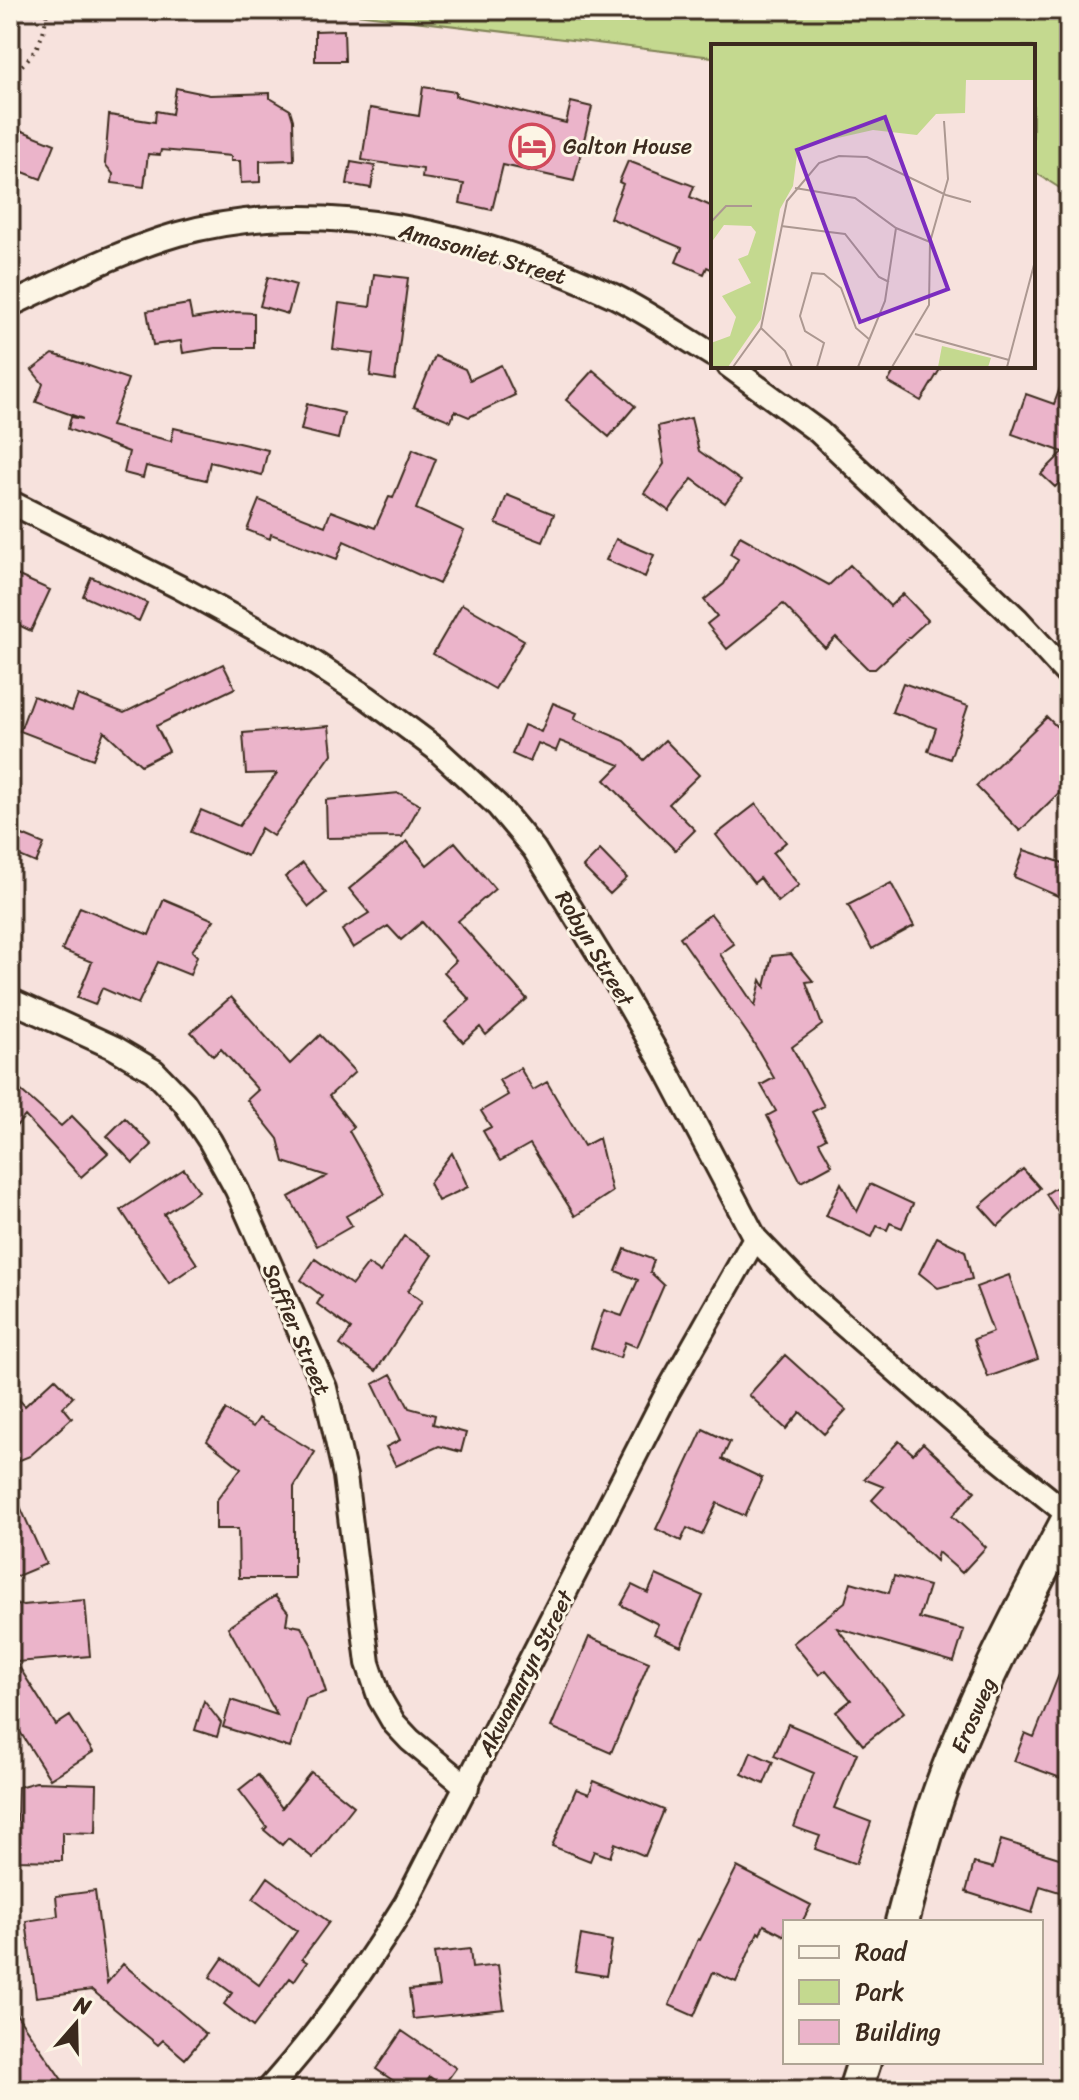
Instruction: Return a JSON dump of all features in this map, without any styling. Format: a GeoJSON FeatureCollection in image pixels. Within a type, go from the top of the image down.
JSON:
{"type":"FeatureCollection","features":[{"type":"Feature","properties":{"kind":"street","name":"Amasoniet Street"},"geometry":{"type":"LineString","coordinates":[[10,305],[178,234],[235,223],[321,217],[426,231],[557,272],[616,298],[711,354]]}},
{"type":"Feature","properties":{"kind":"street"},"geometry":{"type":"LineString","coordinates":[[732,368],[819,432],[1017,619],[1069,676]]}},
{"type":"Feature","properties":{"kind":"street","name":"Robyn Street"},"geometry":{"type":"LineString","coordinates":[[10,502],[181,588],[299,653],[368,698],[435,748],[498,806],[534,849],[613,977],[666,1069],[755,1238],[812,1297],[978,1442],[1069,1516]]}},
{"type":"Feature","properties":{"kind":"street","name":"Saffier Street"},"geometry":{"type":"LineString","coordinates":[[10,1000],[115,1048],[154,1071],[184,1102],[210,1141],[237,1190],[325,1388],[345,1476],[368,1663],[380,1699],[394,1723],[410,1740],[467,1787]]}},
{"type":"Feature","properties":{"kind":"street","name":"Akwamaryn Street"},"geometry":{"type":"LineString","coordinates":[[268,2090],[303,2051],[379,1947],[406,1903],[667,1393],[755,1238]]}},
{"type":"Feature","properties":{"kind":"street","name":"Erosweg"},"geometry":{"type":"LineString","coordinates":[[903,1920],[942,1786],[1023,1605],[1069,1516]]}},
{"type":"Feature","properties":{"kind":"street"},"geometry":{"type":"LineString","coordinates":[[855,2090],[863,2064]]}},
{"type":"Feature","properties":{"kind":"path"},"geometry":{"type":"LineString","coordinates":[[10,76],[33,54],[43,35],[47,10]]}},
{"type":"Feature","properties":{"kind":"green space"},"geometry":{"type":"Polygon","coordinates":[[[323,10],[1069,10],[1069,194],[1035,172],[1035,44],[711,44],[711,57],[323,10]]]}},
{"type":"Feature","properties":{"kind":"building"},"geometry":{"type":"Polygon","coordinates":[[[344,30],[345,61],[315,61],[315,31],[344,30]]]}},
{"type":"Feature","properties":{"kind":"building"},"geometry":{"type":"Polygon","coordinates":[[[423,87],[456,92],[455,96],[566,123],[571,102],[592,107],[574,181],[503,165],[492,210],[460,203],[464,184],[422,178],[423,169],[362,160],[370,108],[419,116],[423,87]]]}},
{"type":"Feature","properties":{"kind":"building"},"geometry":{"type":"Polygon","coordinates":[[[176,88],[210,95],[270,93],[270,98],[290,110],[294,160],[260,161],[260,182],[241,183],[240,161],[231,161],[231,156],[161,150],[160,155],[148,154],[144,187],[112,183],[113,174],[105,164],[109,115],[155,122],[156,111],[172,114],[176,88]]]}},
{"type":"Feature","properties":{"kind":"building"},"geometry":{"type":"Polygon","coordinates":[[[10,126],[55,144],[41,179],[10,167],[10,126]]]}},
{"type":"Feature","properties":{"kind":"building"},"geometry":{"type":"Polygon","coordinates":[[[628,161],[694,186],[690,197],[711,206],[711,269],[707,267],[704,274],[676,262],[682,248],[610,218],[623,184],[619,182],[628,161]]]}},
{"type":"Feature","properties":{"kind":"building"},"geometry":{"type":"Polygon","coordinates":[[[351,162],[375,166],[371,188],[347,184],[351,162]]]}},
{"type":"Feature","properties":{"kind":"building"},"geometry":{"type":"Polygon","coordinates":[[[374,274],[408,278],[395,380],[370,376],[373,354],[333,349],[339,303],[370,307],[374,274]]]}},
{"type":"Feature","properties":{"kind":"building"},"geometry":{"type":"Polygon","coordinates":[[[268,277],[296,285],[288,314],[260,306],[268,277]]]}},
{"type":"Feature","properties":{"kind":"building"},"geometry":{"type":"Polygon","coordinates":[[[189,304],[192,319],[235,312],[254,313],[254,348],[215,348],[183,353],[181,341],[153,345],[147,311],[189,304]]]}},
{"type":"Feature","properties":{"kind":"building"},"geometry":{"type":"Polygon","coordinates":[[[53,354],[128,379],[111,426],[171,441],[174,428],[268,450],[262,475],[210,462],[206,480],[146,466],[143,478],[124,473],[129,452],[68,429],[71,417],[83,419],[36,402],[43,384],[32,370],[53,354]]]}},
{"type":"Feature","properties":{"kind":"building"},"geometry":{"type":"Polygon","coordinates":[[[435,356],[465,369],[470,380],[501,365],[515,395],[469,417],[455,411],[451,421],[414,406],[435,356]]]}},
{"type":"Feature","properties":{"kind":"building"},"geometry":{"type":"Polygon","coordinates":[[[896,368],[941,368],[921,401],[888,382],[896,368]]]}},
{"type":"Feature","properties":{"kind":"building"},"geometry":{"type":"Polygon","coordinates":[[[1067,369],[1069,473],[1055,487],[1041,474],[1063,452],[1012,434],[1026,394],[1054,404],[1067,369]]]}},
{"type":"Feature","properties":{"kind":"building"},"geometry":{"type":"Polygon","coordinates":[[[593,370],[635,406],[609,437],[566,400],[593,370]]]}},
{"type":"Feature","properties":{"kind":"building"},"geometry":{"type":"Polygon","coordinates":[[[307,404],[344,413],[338,439],[301,430],[307,404]]]}},
{"type":"Feature","properties":{"kind":"building"},"geometry":{"type":"Polygon","coordinates":[[[691,418],[699,451],[741,481],[725,503],[692,479],[669,511],[644,493],[664,464],[658,426],[691,418]]]}},
{"type":"Feature","properties":{"kind":"building"},"geometry":{"type":"Polygon","coordinates":[[[413,449],[436,459],[416,509],[464,531],[439,584],[344,541],[337,559],[271,534],[270,539],[247,530],[259,500],[325,526],[331,511],[375,528],[389,497],[393,498],[413,449]]]}},
{"type":"Feature","properties":{"kind":"building"},"geometry":{"type":"Polygon","coordinates":[[[507,495],[554,514],[543,542],[496,524],[507,495]]]}},
{"type":"Feature","properties":{"kind":"building"},"geometry":{"type":"Polygon","coordinates":[[[740,536],[829,585],[850,565],[890,606],[903,594],[928,620],[875,669],[868,669],[836,637],[825,648],[783,604],[727,649],[707,624],[717,616],[704,600],[724,584],[738,559],[730,554],[740,536]]]}},
{"type":"Feature","properties":{"kind":"building"},"geometry":{"type":"Polygon","coordinates":[[[616,539],[654,555],[645,577],[606,560],[616,539]]]}},
{"type":"Feature","properties":{"kind":"building"},"geometry":{"type":"Polygon","coordinates":[[[10,572],[50,590],[31,631],[10,621],[10,572]]]}},
{"type":"Feature","properties":{"kind":"building"},"geometry":{"type":"Polygon","coordinates":[[[91,577],[147,603],[139,621],[83,596],[91,577]]]}},
{"type":"Feature","properties":{"kind":"building"},"geometry":{"type":"Polygon","coordinates":[[[462,604],[524,640],[495,689],[433,654],[462,604]]]}},
{"type":"Feature","properties":{"kind":"building"},"geometry":{"type":"Polygon","coordinates":[[[223,664],[235,688],[156,726],[169,751],[141,765],[104,731],[93,759],[20,731],[33,696],[72,711],[78,695],[124,713],[223,664]]]}},
{"type":"Feature","properties":{"kind":"building"},"geometry":{"type":"Polygon","coordinates":[[[903,683],[968,706],[950,759],[928,751],[936,728],[892,712],[903,683]]]}},
{"type":"Feature","properties":{"kind":"building"},"geometry":{"type":"Polygon","coordinates":[[[553,703],[577,713],[574,719],[625,741],[644,760],[665,740],[699,775],[669,804],[695,830],[675,850],[605,780],[620,765],[560,741],[556,751],[538,743],[530,762],[512,754],[524,725],[541,732],[553,703]]]}},
{"type":"Feature","properties":{"kind":"building"},"geometry":{"type":"Polygon","coordinates":[[[1047,717],[1069,739],[1069,783],[1020,831],[976,786],[1047,717]]]}},
{"type":"Feature","properties":{"kind":"building"},"geometry":{"type":"Polygon","coordinates":[[[329,726],[332,754],[273,836],[261,828],[247,856],[191,832],[201,810],[239,826],[277,773],[246,774],[243,733],[329,726]]]}},
{"type":"Feature","properties":{"kind":"building"},"geometry":{"type":"Polygon","coordinates":[[[399,793],[420,805],[402,837],[327,838],[326,800],[399,793]]]}},
{"type":"Feature","properties":{"kind":"building"},"geometry":{"type":"Polygon","coordinates":[[[756,804],[786,842],[773,853],[799,885],[778,902],[760,878],[754,883],[716,835],[756,804]]]}},
{"type":"Feature","properties":{"kind":"building"},"geometry":{"type":"Polygon","coordinates":[[[20,834],[44,844],[36,863],[13,853],[20,834]]]}},
{"type":"Feature","properties":{"kind":"building"},"geometry":{"type":"Polygon","coordinates":[[[407,841],[427,865],[455,842],[495,889],[458,921],[527,999],[486,1035],[480,1027],[463,1042],[445,1022],[470,1000],[444,972],[456,961],[422,922],[401,940],[388,926],[353,948],[342,930],[369,913],[349,889],[407,841]]]}},
{"type":"Feature","properties":{"kind":"building"},"geometry":{"type":"Polygon","coordinates":[[[600,850],[627,878],[610,894],[583,867],[600,850]]]}},
{"type":"Feature","properties":{"kind":"building"},"geometry":{"type":"Polygon","coordinates":[[[1024,850],[1069,865],[1069,901],[1014,877],[1024,850]]]}},
{"type":"Feature","properties":{"kind":"building"},"geometry":{"type":"Polygon","coordinates":[[[303,863],[326,893],[309,907],[285,877],[303,863]]]}},
{"type":"Feature","properties":{"kind":"building"},"geometry":{"type":"Polygon","coordinates":[[[891,883],[914,926],[872,949],[848,905],[891,883]]]}},
{"type":"Feature","properties":{"kind":"building"},"geometry":{"type":"Polygon","coordinates":[[[164,899],[214,920],[192,951],[197,956],[190,975],[158,962],[138,1004],[102,988],[95,1005],[77,998],[92,962],[62,950],[80,907],[149,935],[164,899]]]}},
{"type":"Feature","properties":{"kind":"building"},"geometry":{"type":"Polygon","coordinates":[[[711,914],[734,944],[720,954],[755,1006],[761,980],[765,987],[772,956],[791,954],[813,981],[806,982],[822,1025],[792,1047],[824,1106],[812,1112],[826,1138],[819,1142],[832,1165],[801,1182],[767,1116],[776,1111],[761,1085],[774,1078],[752,1040],[680,937],[711,914]]]}},
{"type":"Feature","properties":{"kind":"building"},"geometry":{"type":"Polygon","coordinates":[[[231,997],[290,1064],[320,1035],[355,1072],[329,1096],[354,1127],[349,1131],[385,1194],[346,1216],[352,1226],[317,1246],[289,1197],[327,1176],[284,1162],[278,1139],[247,1100],[258,1090],[221,1049],[213,1056],[191,1032],[231,997]]]}},
{"type":"Feature","properties":{"kind":"building"},"geometry":{"type":"Polygon","coordinates":[[[520,1068],[533,1090],[547,1082],[584,1146],[599,1138],[612,1192],[575,1216],[530,1144],[500,1161],[483,1131],[491,1127],[481,1111],[508,1095],[499,1080],[520,1068]]]}},
{"type":"Feature","properties":{"kind":"building"},"geometry":{"type":"Polygon","coordinates":[[[10,1081],[61,1126],[72,1116],[108,1153],[81,1177],[25,1116],[10,1133],[10,1081]]]}},
{"type":"Feature","properties":{"kind":"building"},"geometry":{"type":"Polygon","coordinates":[[[125,1118],[152,1145],[133,1163],[107,1136],[125,1118]]]}},
{"type":"Feature","properties":{"kind":"building"},"geometry":{"type":"Polygon","coordinates":[[[452,1153],[468,1187],[438,1201],[429,1183],[452,1153]]]}},
{"type":"Feature","properties":{"kind":"building"},"geometry":{"type":"Polygon","coordinates":[[[184,1169],[199,1191],[164,1214],[197,1264],[169,1283],[121,1210],[184,1169]]]}},
{"type":"Feature","properties":{"kind":"building"},"geometry":{"type":"Polygon","coordinates":[[[1023,1169],[1040,1188],[998,1226],[980,1206],[1023,1169]]]}},
{"type":"Feature","properties":{"kind":"building"},"geometry":{"type":"Polygon","coordinates":[[[1069,1179],[1069,1229],[1046,1194],[1069,1179]]]}},
{"type":"Feature","properties":{"kind":"building"},"geometry":{"type":"Polygon","coordinates":[[[841,1183],[857,1212],[870,1184],[913,1204],[902,1228],[890,1223],[887,1230],[877,1226],[872,1237],[826,1216],[841,1183]]]}},
{"type":"Feature","properties":{"kind":"building"},"geometry":{"type":"Polygon","coordinates":[[[404,1236],[432,1255],[408,1291],[422,1301],[376,1371],[340,1345],[351,1329],[317,1304],[322,1296],[301,1280],[315,1259],[352,1285],[368,1264],[380,1272],[404,1236]]]}},
{"type":"Feature","properties":{"kind":"building"},"geometry":{"type":"Polygon","coordinates":[[[937,1237],[965,1251],[972,1279],[938,1288],[919,1273],[937,1237]]]}},
{"type":"Feature","properties":{"kind":"building"},"geometry":{"type":"Polygon","coordinates":[[[625,1249],[654,1260],[650,1272],[664,1285],[637,1347],[625,1342],[620,1358],[591,1348],[604,1310],[622,1316],[638,1280],[616,1271],[625,1249]]]}},
{"type":"Feature","properties":{"kind":"building"},"geometry":{"type":"Polygon","coordinates":[[[1009,1275],[1038,1359],[988,1377],[974,1339],[993,1332],[976,1287],[1009,1275]]]}},
{"type":"Feature","properties":{"kind":"building"},"geometry":{"type":"Polygon","coordinates":[[[785,1355],[846,1410],[824,1434],[800,1412],[786,1429],[749,1395],[785,1355]]]}},
{"type":"Feature","properties":{"kind":"building"},"geometry":{"type":"Polygon","coordinates":[[[391,1374],[409,1408],[435,1415],[433,1424],[466,1433],[461,1452],[439,1446],[396,1466],[386,1447],[400,1440],[373,1384],[391,1374]]]}},
{"type":"Feature","properties":{"kind":"building"},"geometry":{"type":"Polygon","coordinates":[[[55,1378],[73,1397],[63,1407],[72,1418],[30,1456],[10,1464],[10,1390],[25,1406],[55,1378]]]}},
{"type":"Feature","properties":{"kind":"building"},"geometry":{"type":"Polygon","coordinates":[[[226,1410],[253,1427],[259,1418],[315,1452],[294,1487],[294,1578],[239,1578],[238,1529],[216,1529],[216,1501],[241,1468],[207,1441],[226,1410]]]}},
{"type":"Feature","properties":{"kind":"building"},"geometry":{"type":"Polygon","coordinates":[[[703,1429],[730,1442],[722,1459],[762,1478],[745,1516],[717,1503],[702,1535],[687,1528],[681,1541],[656,1529],[703,1429]]]}},
{"type":"Feature","properties":{"kind":"building"},"geometry":{"type":"Polygon","coordinates":[[[899,1441],[913,1454],[923,1443],[975,1491],[952,1516],[986,1547],[962,1573],[938,1552],[936,1561],[872,1500],[884,1487],[864,1479],[899,1441]]]}},
{"type":"Feature","properties":{"kind":"building"},"geometry":{"type":"Polygon","coordinates":[[[10,1484],[46,1564],[10,1579],[10,1484]]]}},
{"type":"Feature","properties":{"kind":"building"},"geometry":{"type":"Polygon","coordinates":[[[656,1575],[703,1596],[681,1646],[654,1634],[658,1624],[621,1605],[632,1585],[648,1593],[656,1575]]]}},
{"type":"Feature","properties":{"kind":"building"},"geometry":{"type":"Polygon","coordinates":[[[894,1576],[929,1586],[919,1618],[964,1630],[954,1662],[837,1628],[904,1712],[863,1745],[836,1712],[851,1700],[826,1670],[819,1675],[793,1643],[845,1602],[851,1582],[889,1593],[894,1576]]]}},
{"type":"Feature","properties":{"kind":"building"},"geometry":{"type":"Polygon","coordinates":[[[275,1596],[288,1612],[286,1624],[301,1627],[311,1644],[326,1692],[306,1698],[290,1748],[223,1727],[231,1700],[277,1715],[228,1627],[275,1596]]]}},
{"type":"Feature","properties":{"kind":"building"},"geometry":{"type":"Polygon","coordinates":[[[85,1600],[90,1656],[16,1662],[56,1725],[70,1716],[93,1752],[50,1779],[10,1716],[10,1606],[85,1600]]]}},
{"type":"Feature","properties":{"kind":"building"},"geometry":{"type":"Polygon","coordinates":[[[589,1637],[649,1662],[611,1753],[551,1727],[589,1637]]]}},
{"type":"Feature","properties":{"kind":"building"},"geometry":{"type":"Polygon","coordinates":[[[1068,1652],[1069,1781],[1014,1761],[1025,1733],[1034,1737],[1068,1652]]]}},
{"type":"Feature","properties":{"kind":"building"},"geometry":{"type":"Polygon","coordinates":[[[204,1701],[221,1723],[217,1737],[195,1730],[204,1701]]]}},
{"type":"Feature","properties":{"kind":"building"},"geometry":{"type":"Polygon","coordinates":[[[788,1724],[857,1753],[834,1808],[871,1822],[856,1864],[815,1849],[820,1836],[794,1827],[814,1773],[774,1756],[788,1724]]]}},
{"type":"Feature","properties":{"kind":"building"},"geometry":{"type":"Polygon","coordinates":[[[751,1752],[773,1762],[764,1784],[742,1774],[751,1752]]]}},
{"type":"Feature","properties":{"kind":"building"},"geometry":{"type":"Polygon","coordinates":[[[311,1772],[354,1806],[313,1858],[288,1838],[282,1845],[264,1830],[267,1827],[239,1790],[258,1775],[282,1808],[311,1772]]]}},
{"type":"Feature","properties":{"kind":"building"},"geometry":{"type":"Polygon","coordinates":[[[594,1781],[664,1810],[645,1856],[615,1843],[610,1857],[594,1851],[590,1861],[552,1846],[576,1789],[589,1794],[594,1781]]]}},
{"type":"Feature","properties":{"kind":"building"},"geometry":{"type":"Polygon","coordinates":[[[36,1782],[97,1784],[96,1833],[62,1832],[62,1861],[16,1860],[18,1787],[36,1782]]]}},
{"type":"Feature","properties":{"kind":"building"},"geometry":{"type":"Polygon","coordinates":[[[1001,1840],[1069,1861],[1069,1895],[1040,1886],[1032,1913],[966,1892],[974,1863],[993,1868],[1001,1840]]]}},
{"type":"Feature","properties":{"kind":"building"},"geometry":{"type":"Polygon","coordinates":[[[737,1867],[811,1905],[803,1920],[783,1920],[783,1935],[764,1925],[736,1982],[713,1972],[694,2016],[669,2005],[737,1867]]]}},
{"type":"Feature","properties":{"kind":"building"},"geometry":{"type":"Polygon","coordinates":[[[268,1877],[329,1922],[302,1959],[307,1962],[294,1981],[290,1978],[253,2027],[224,2004],[232,1993],[210,1977],[223,1958],[259,1985],[297,1931],[253,1899],[268,1877]]]}},
{"type":"Feature","properties":{"kind":"building"},"geometry":{"type":"Polygon","coordinates":[[[95,1891],[107,1983],[123,1964],[206,2034],[185,2059],[163,2040],[158,2045],[92,1990],[36,1997],[26,1921],[58,1916],[56,1896],[95,1891]]]}},
{"type":"Feature","properties":{"kind":"building"},"geometry":{"type":"Polygon","coordinates":[[[581,1935],[612,1941],[606,1976],[575,1971],[581,1935]]]}},
{"type":"Feature","properties":{"kind":"building"},"geometry":{"type":"Polygon","coordinates":[[[470,1949],[472,1968],[498,1965],[504,2009],[413,2019],[409,1990],[439,1987],[434,1953],[470,1949]]]}},
{"type":"Feature","properties":{"kind":"building"},"geometry":{"type":"Polygon","coordinates":[[[10,2005],[69,2090],[18,2090],[10,2078],[10,2005]]]}},
{"type":"Feature","properties":{"kind":"building"},"geometry":{"type":"Polygon","coordinates":[[[402,2031],[456,2068],[443,2086],[430,2077],[421,2090],[407,2090],[376,2069],[402,2031]]]}},
{"type":"Feature","properties":{"kind":"place","name":"Galton House"},"geometry":{"type":"Point","coordinates":[532,146]}}]}
